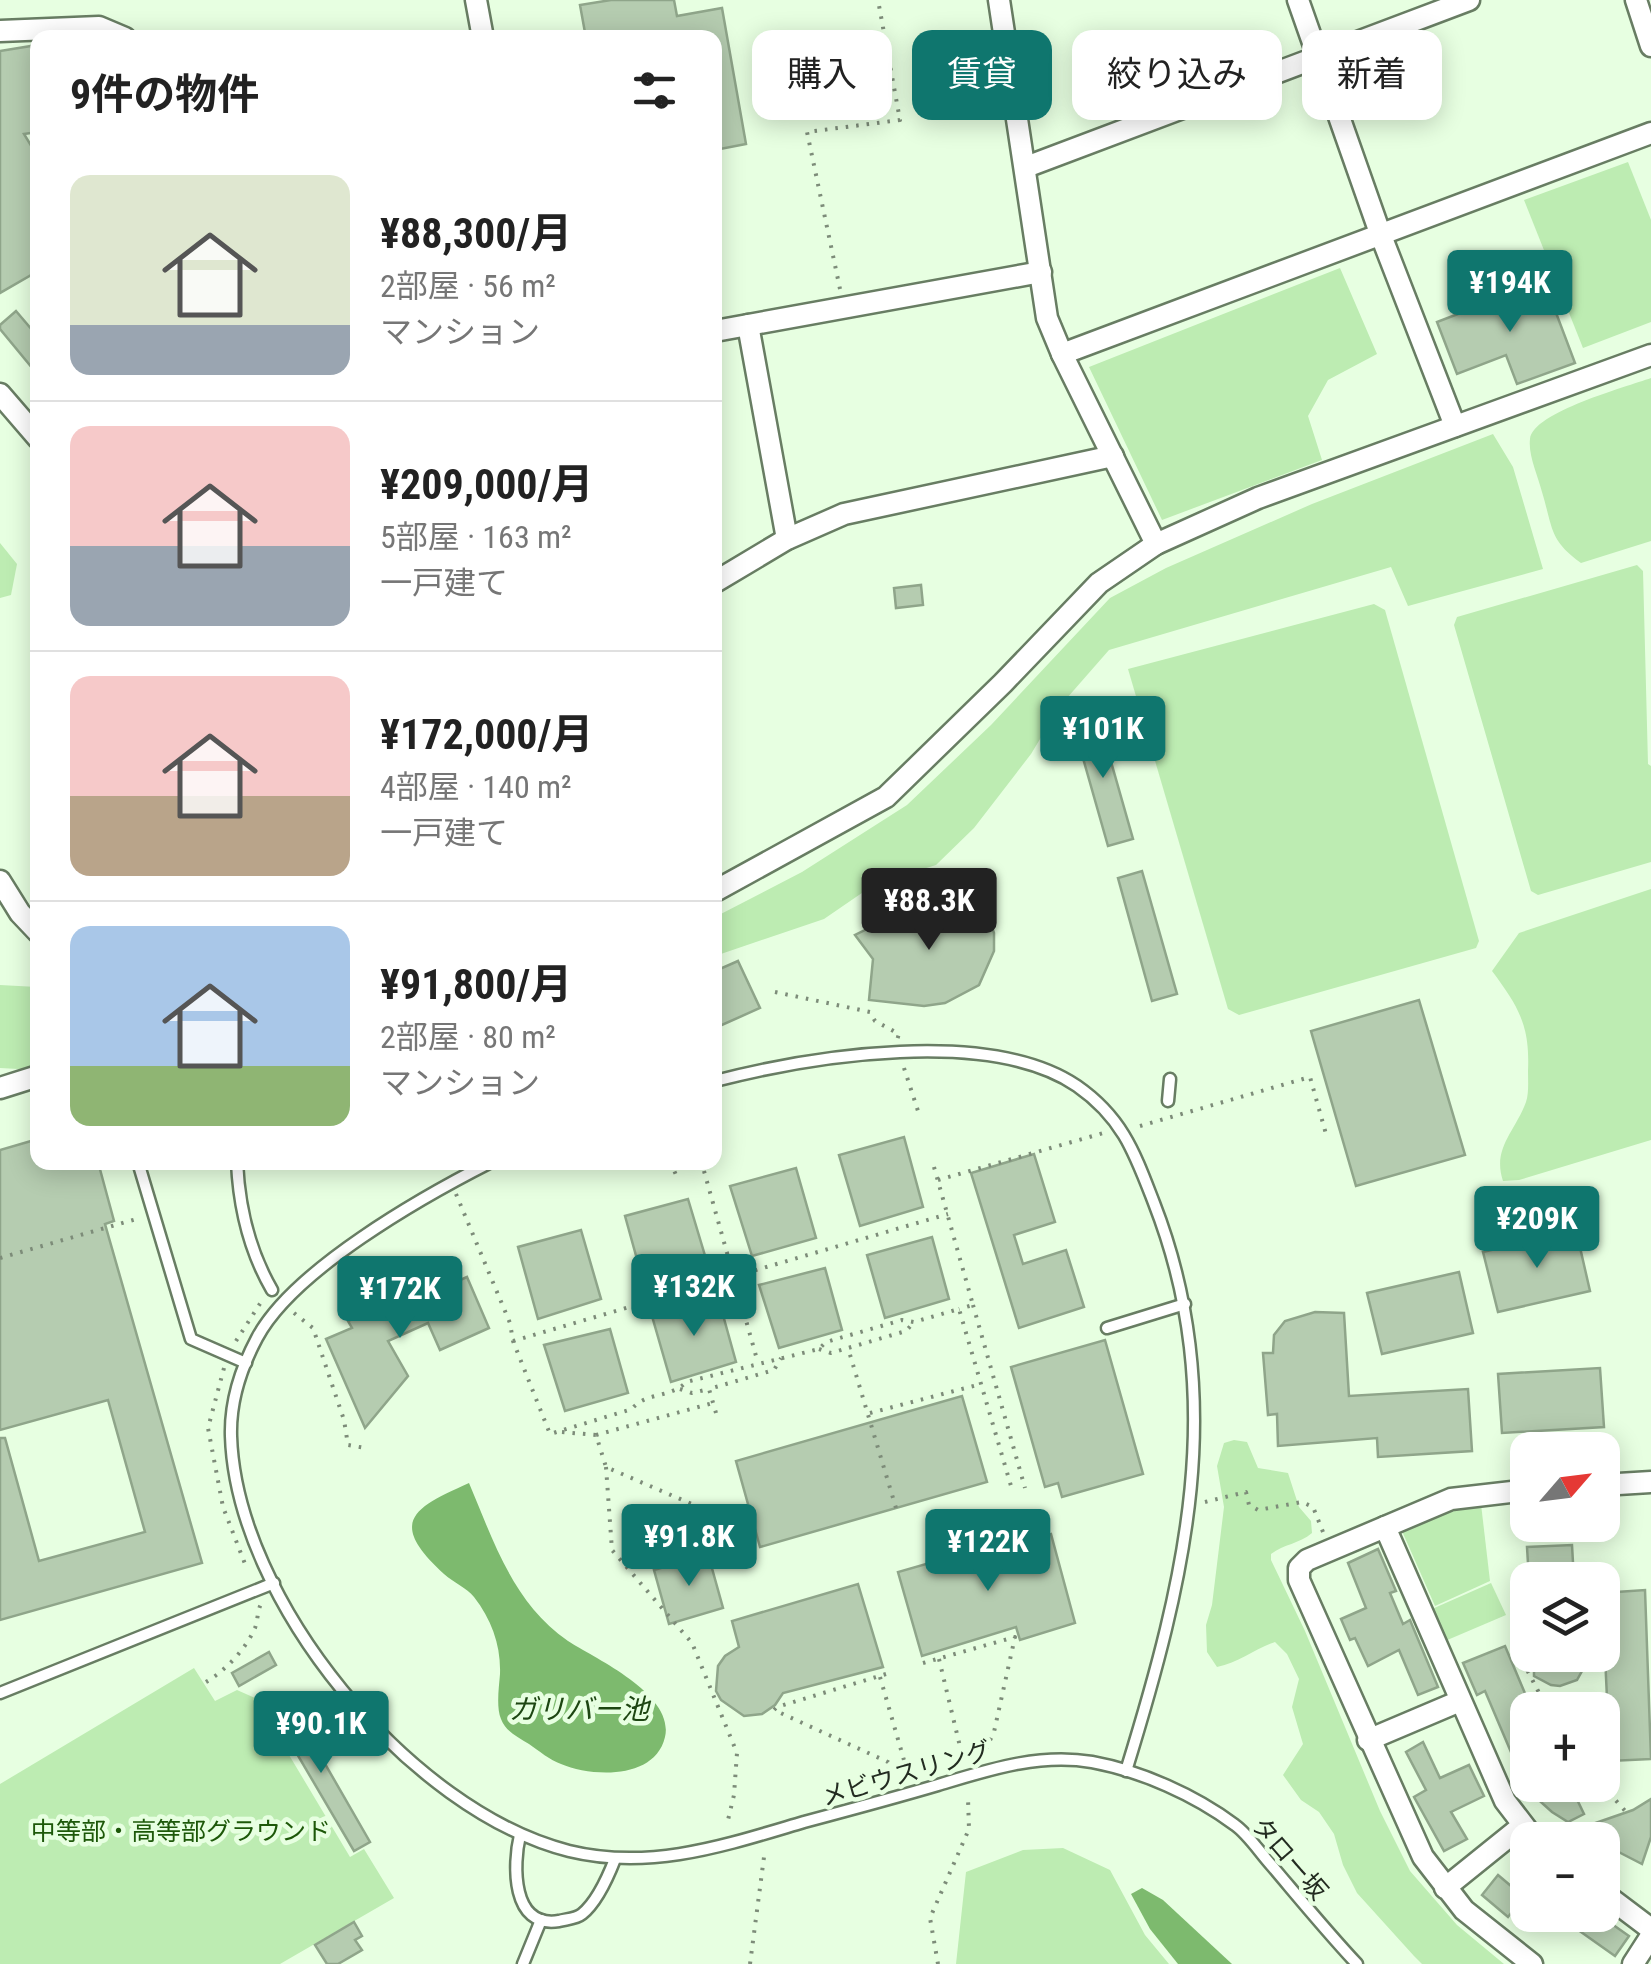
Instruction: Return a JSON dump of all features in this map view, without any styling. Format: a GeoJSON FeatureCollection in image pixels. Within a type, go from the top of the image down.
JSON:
{"type":"FeatureCollection","features":[{"type":"Feature","properties":{"kind":"street"},"geometry":{"type":"LineString","coordinates":[[476,0],[482,30]]}},
{"type":"Feature","properties":{"kind":"street"},"geometry":{"type":"LineString","coordinates":[[999,0],[1048,318],[1156,544]]}},
{"type":"Feature","properties":{"kind":"street"},"geometry":{"type":"LineString","coordinates":[[1298,0],[1310,30]]}},
{"type":"Feature","properties":{"kind":"street"},"geometry":{"type":"LineString","coordinates":[[1388,30],[1469,0]]}},
{"type":"Feature","properties":{"kind":"street"},"geometry":{"type":"LineString","coordinates":[[1636,0],[1651,46]]}},
{"type":"Feature","properties":{"kind":"street"},"geometry":{"type":"LineString","coordinates":[[0,31],[99,27],[106,30]]}},
{"type":"Feature","properties":{"kind":"street"},"geometry":{"type":"LineString","coordinates":[[1026,166],[1302,62]]}},
{"type":"Feature","properties":{"kind":"street"},"geometry":{"type":"LineString","coordinates":[[1342,120],[1380,232],[1456,426]]}},
{"type":"Feature","properties":{"kind":"street"},"geometry":{"type":"LineString","coordinates":[[1062,354],[1651,133]]}},
{"type":"Feature","properties":{"kind":"street"},"geometry":{"type":"LineString","coordinates":[[722,331],[1041,272]]}},
{"type":"Feature","properties":{"kind":"street"},"geometry":{"type":"LineString","coordinates":[[748,325],[787,539]]}},
{"type":"Feature","properties":{"kind":"street"},"geometry":{"type":"LineString","coordinates":[[722,887],[886,797],[1004,683],[1099,582],[1156,544],[1258,498],[1651,356]]}},
{"type":"Feature","properties":{"kind":"street"},"geometry":{"type":"LineString","coordinates":[[0,394],[30,429]]}},
{"type":"Feature","properties":{"kind":"street"},"geometry":{"type":"LineString","coordinates":[[722,578],[787,539],[844,514],[1113,456]]}},
{"type":"Feature","properties":{"kind":"street"},"geometry":{"type":"LineString","coordinates":[[0,880],[30,923]]}},
{"type":"Feature","properties":{"kind":"street"},"geometry":{"type":"LineString","coordinates":[[0,1088],[30,1079]]}},
{"type":"Feature","properties":{"kind":"street"},"geometry":{"type":"LineString","coordinates":[[1620,1484],[1651,1482]]}},
{"type":"Feature","properties":{"kind":"street"},"geometry":{"type":"LineString","coordinates":[[1510,1492],[1451,1499],[1306,1560],[1299,1568],[1299,1580],[1422,1857],[1445,1888],[1485,1929],[1532,1964]]}},
{"type":"Feature","properties":{"kind":"street"},"geometry":{"type":"LineString","coordinates":[[1386,1527],[1505,1801],[1521,1822]]}},
{"type":"Feature","properties":{"kind":"street"},"geometry":{"type":"LineString","coordinates":[[1368,1740],[1460,1700]]}},
{"type":"Feature","properties":{"kind":"street"},"geometry":{"type":"LineString","coordinates":[[1445,1888],[1510,1845]]}},
{"type":"Feature","properties":{"kind":"street"},"geometry":{"type":"LineString","coordinates":[[1620,1907],[1651,1932],[1633,1964]]}},
{"type":"Feature","properties":{"kind":"lane"},"geometry":{"type":"LineString","coordinates":[[722,1079],[781,1066],[898,1052],[992,1057],[1035,1066],[1075,1085],[1122,1128],[1170,1244],[1185,1304],[1195,1410],[1185,1546],[1171,1618],[1126,1771]]}},
{"type":"Feature","properties":{"kind":"lane"},"geometry":{"type":"LineString","coordinates":[[1168,1101],[1170,1080]]}},
{"type":"Feature","properties":{"kind":"lane"},"geometry":{"type":"LineString","coordinates":[[140,1170],[191,1339],[246,1363]]}},
{"type":"Feature","properties":{"kind":"lane"},"geometry":{"type":"LineString","coordinates":[[239,1170],[246,1225],[260,1269],[272,1290]]}},
{"type":"Feature","properties":{"kind":"lane","name":"メビウスリング"},"geometry":{"type":"LineString","coordinates":[[467,1170],[378,1227],[282,1302],[258,1335],[233,1402],[235,1476],[248,1521],[287,1610],[333,1679],[370,1723],[418,1769],[520,1835],[574,1852],[615,1859],[690,1855],[1019,1761],[1089,1762],[1126,1771]]}},
{"type":"Feature","properties":{"kind":"lane"},"geometry":{"type":"LineString","coordinates":[[1106,1328],[1185,1304]]}},
{"type":"Feature","properties":{"kind":"lane"},"geometry":{"type":"LineString","coordinates":[[0,1693],[274,1583]]}},
{"type":"Feature","properties":{"kind":"lane","name":"タロー坂"},"geometry":{"type":"LineString","coordinates":[[1126,1771],[1174,1788],[1238,1826],[1356,1964]]}},
{"type":"Feature","properties":{"kind":"lane"},"geometry":{"type":"LineString","coordinates":[[520,1835],[516,1888],[530,1912],[540,1920],[552,1922],[583,1913],[615,1859]]}},
{"type":"Feature","properties":{"kind":"lane"},"geometry":{"type":"LineString","coordinates":[[522,1964],[540,1920]]}},
{"type":"Feature","properties":{"kind":"path"},"geometry":{"type":"LineString","coordinates":[[844,308],[807,132],[900,120],[878,0]]}},
{"type":"Feature","properties":{"kind":"path"},"geometry":{"type":"LineString","coordinates":[[775,992],[870,1012],[875,1022],[898,1034],[897,1041]]}},
{"type":"Feature","properties":{"kind":"path"},"geometry":{"type":"LineString","coordinates":[[904,1068],[918,1111]]}},
{"type":"Feature","properties":{"kind":"path"},"geometry":{"type":"LineString","coordinates":[[1140,1126],[1310,1077],[1326,1134]]}},
{"type":"Feature","properties":{"kind":"path"},"geometry":{"type":"LineString","coordinates":[[938,1180],[1122,1128]]}},
{"type":"Feature","properties":{"kind":"path"},"geometry":{"type":"LineString","coordinates":[[934,1168],[1026,1488]]}},
{"type":"Feature","properties":{"kind":"path"},"geometry":{"type":"LineString","coordinates":[[674,1170],[678,1179]]}},
{"type":"Feature","properties":{"kind":"path"},"geometry":{"type":"LineString","coordinates":[[704,1171],[758,1363]]}},
{"type":"Feature","properties":{"kind":"path"},"geometry":{"type":"LineString","coordinates":[[456,1194],[510,1322],[513,1342],[550,1434],[632,1410],[637,1402],[680,1390],[692,1394],[774,1370],[781,1358]]}},
{"type":"Feature","properties":{"kind":"path"},"geometry":{"type":"LineString","coordinates":[[0,1258],[154,1214]]}},
{"type":"Feature","properties":{"kind":"path"},"geometry":{"type":"LineString","coordinates":[[513,1342],[948,1214]]}},
{"type":"Feature","properties":{"kind":"path"},"geometry":{"type":"LineString","coordinates":[[247,1569],[223,1507],[208,1428],[228,1356],[272,1290]]}},
{"type":"Feature","properties":{"kind":"path"},"geometry":{"type":"LineString","coordinates":[[282,1302],[314,1328],[344,1420],[348,1445],[365,1448]]}},
{"type":"Feature","properties":{"kind":"path"},"geometry":{"type":"LineString","coordinates":[[680,1390],[686,1382],[819,1349],[826,1342],[902,1320],[914,1322],[973,1305]]}},
{"type":"Feature","properties":{"kind":"path"},"geometry":{"type":"LineString","coordinates":[[959,1309],[1011,1486]]}},
{"type":"Feature","properties":{"kind":"path"},"geometry":{"type":"LineString","coordinates":[[819,1349],[831,1353],[906,1332],[914,1322]]}},
{"type":"Feature","properties":{"kind":"path"},"geometry":{"type":"LineString","coordinates":[[848,1348],[896,1508]]}},
{"type":"Feature","properties":{"kind":"path"},"geometry":{"type":"LineString","coordinates":[[868,1414],[981,1384]]}},
{"type":"Feature","properties":{"kind":"path"},"geometry":{"type":"LineString","coordinates":[[709,1389],[716,1413]]}},
{"type":"Feature","properties":{"kind":"path"},"geometry":{"type":"LineString","coordinates":[[557,1432],[596,1435],[713,1404]]}},
{"type":"Feature","properties":{"kind":"path"},"geometry":{"type":"LineString","coordinates":[[596,1435],[606,1467],[612,1550],[692,1642],[737,1753],[728,1820]]}},
{"type":"Feature","properties":{"kind":"path"},"geometry":{"type":"LineString","coordinates":[[606,1467],[738,1524]]}},
{"type":"Feature","properties":{"kind":"path"},"geometry":{"type":"LineString","coordinates":[[1188,1509],[1202,1511],[1205,1501],[1246,1492],[1250,1505],[1258,1510],[1302,1502],[1313,1507],[1330,1550]]}},
{"type":"Feature","properties":{"kind":"path"},"geometry":{"type":"LineString","coordinates":[[206,1682],[224,1671],[238,1652],[255,1627],[261,1604]]}},
{"type":"Feature","properties":{"kind":"path"},"geometry":{"type":"LineString","coordinates":[[923,1663],[1014,1637],[994,1732],[984,1751]]}},
{"type":"Feature","properties":{"kind":"path"},"geometry":{"type":"LineString","coordinates":[[938,1658],[963,1759]]}},
{"type":"Feature","properties":{"kind":"path"},"geometry":{"type":"LineString","coordinates":[[901,1776],[888,1762],[774,1710],[883,1675],[908,1774]]}},
{"type":"Feature","properties":{"kind":"path"},"geometry":{"type":"LineString","coordinates":[[938,1964],[930,1918],[969,1829],[968,1798]]}},
{"type":"Feature","properties":{"kind":"path"},"geometry":{"type":"LineString","coordinates":[[1618,1802],[1627,1813]]}},
{"type":"Feature","properties":{"kind":"path"},"geometry":{"type":"LineString","coordinates":[[750,1964],[764,1857]]}},
{"type":"Feature","properties":{"kind":"green space"},"geometry":{"type":"Polygon","coordinates":[[[1628,162],[1651,220],[1651,322],[1583,348],[1524,200],[1628,162]]]}},
{"type":"Feature","properties":{"kind":"green space"},"geometry":{"type":"Polygon","coordinates":[[[1340,268],[1377,354],[1328,380],[1308,416],[1322,460],[1162,520],[1089,367],[1340,268]]]}},
{"type":"Feature","properties":{"kind":"green space"},"geometry":{"type":"Polygon","coordinates":[[[1651,378],[1651,541],[1581,563],[1563,547],[1554,532],[1532,459],[1530,439],[1535,429],[1563,410],[1651,378]]]}},
{"type":"Feature","properties":{"kind":"green space"},"geometry":{"type":"Polygon","coordinates":[[[1493,434],[1513,467],[1543,569],[1408,606],[1391,567],[1109,650],[1060,706],[1031,754],[974,828],[936,865],[875,884],[824,919],[722,954],[722,913],[802,872],[907,805],[991,725],[1110,598],[1166,568],[1312,504],[1493,434]]]}},
{"type":"Feature","properties":{"kind":"green space"},"geometry":{"type":"Polygon","coordinates":[[[0,543],[17,564],[11,595],[0,598],[0,543]]]}},
{"type":"Feature","properties":{"kind":"green space"},"geometry":{"type":"Polygon","coordinates":[[[1637,565],[1643,571],[1651,862],[1538,895],[1531,891],[1454,625],[1457,617],[1637,565]]]}},
{"type":"Feature","properties":{"kind":"green space"},"geometry":{"type":"Polygon","coordinates":[[[1374,604],[1385,610],[1479,941],[1476,948],[1239,1015],[1228,1009],[1128,669],[1374,604]]]}},
{"type":"Feature","properties":{"kind":"green space"},"geometry":{"type":"Polygon","coordinates":[[[1651,889],[1651,1140],[1519,1180],[1503,1181],[1500,1159],[1527,1098],[1528,1055],[1521,1018],[1492,971],[1519,933],[1651,889]]]}},
{"type":"Feature","properties":{"kind":"green space"},"geometry":{"type":"Polygon","coordinates":[[[0,985],[30,987],[30,1070],[0,1068],[0,985]]]}},
{"type":"Feature","properties":{"kind":"green space"},"geometry":{"type":"Polygon","coordinates":[[[1247,1442],[1258,1468],[1288,1473],[1299,1507],[1311,1521],[1312,1533],[1271,1554],[1271,1560],[1410,1871],[1457,1925],[1504,1964],[1422,1964],[1414,1956],[1357,1893],[1334,1834],[1319,1812],[1301,1800],[1283,1775],[1303,1744],[1292,1707],[1299,1679],[1287,1654],[1275,1642],[1217,1667],[1207,1652],[1206,1625],[1224,1507],[1217,1466],[1224,1443],[1247,1442]]]}},
{"type":"Feature","properties":{"kind":"green space"},"geometry":{"type":"Polygon","coordinates":[[[1481,1504],[1490,1581],[1435,1606],[1402,1531],[1443,1513],[1481,1504]]]}},
{"type":"Feature","properties":{"kind":"green space"},"geometry":{"type":"Polygon","coordinates":[[[1491,1583],[1506,1615],[1445,1641],[1432,1609],[1491,1583]]]}},
{"type":"Feature","properties":{"kind":"green space","name":"中等部・高等部グラウンド"},"geometry":{"type":"Polygon","coordinates":[[[194,1668],[215,1701],[237,1690],[255,1698],[350,1857],[364,1849],[394,1898],[280,1964],[0,1964],[0,1784],[194,1668]]]}},
{"type":"Feature","properties":{"kind":"green space"},"geometry":{"type":"Polygon","coordinates":[[[1063,1848],[1110,1870],[1145,1935],[1169,1964],[956,1964],[966,1872],[1023,1850],[1063,1848]]]}},
{"type":"Feature","properties":{"kind":"water","name":"ガリバー池"},"geometry":{"type":"Polygon","coordinates":[[[469,1483],[507,1570],[533,1609],[568,1641],[630,1679],[658,1706],[665,1721],[665,1737],[649,1761],[621,1772],[574,1768],[549,1758],[503,1724],[498,1703],[499,1653],[490,1624],[471,1594],[426,1556],[412,1529],[421,1509],[469,1483]]]}},
{"type":"Feature","properties":{"kind":"water"},"geometry":{"type":"Polygon","coordinates":[[[1142,1888],[1163,1900],[1232,1964],[1178,1964],[1150,1929],[1131,1894],[1142,1888]]]}},
{"type":"Feature","properties":{"kind":"building"},"geometry":{"type":"Polygon","coordinates":[[[611,0],[674,0],[677,16],[722,8],[746,144],[722,149],[722,30],[585,30],[580,5],[611,0]]]}},
{"type":"Feature","properties":{"kind":"building"},"geometry":{"type":"Polygon","coordinates":[[[30,46],[30,133],[24,134],[30,144],[30,276],[0,293],[0,51],[30,46]]]}},
{"type":"Feature","properties":{"kind":"building"},"geometry":{"type":"Polygon","coordinates":[[[1544,281],[1575,363],[1517,384],[1506,355],[1457,374],[1437,322],[1544,281]]]}},
{"type":"Feature","properties":{"kind":"building"},"geometry":{"type":"Polygon","coordinates":[[[16,311],[30,328],[30,365],[0,329],[16,311]]]}},
{"type":"Feature","properties":{"kind":"building"},"geometry":{"type":"Polygon","coordinates":[[[921,585],[923,605],[896,608],[894,588],[921,585]]]}},
{"type":"Feature","properties":{"kind":"building"},"geometry":{"type":"Polygon","coordinates":[[[1098,716],[1133,839],[1108,846],[1073,723],[1098,716]]]}},
{"type":"Feature","properties":{"kind":"building"},"geometry":{"type":"Polygon","coordinates":[[[1142,871],[1177,994],[1152,1001],[1118,878],[1142,871]]]}},
{"type":"Feature","properties":{"kind":"building"},"geometry":{"type":"Polygon","coordinates":[[[963,899],[977,903],[988,916],[994,933],[994,951],[979,985],[945,1003],[924,1006],[869,1000],[873,959],[855,935],[914,906],[963,899]]]}},
{"type":"Feature","properties":{"kind":"building"},"geometry":{"type":"Polygon","coordinates":[[[738,961],[760,1008],[722,1025],[722,968],[738,961]]]}},
{"type":"Feature","properties":{"kind":"building"},"geometry":{"type":"Polygon","coordinates":[[[1419,1000],[1465,1155],[1356,1186],[1311,1031],[1419,1000]]]}},
{"type":"Feature","properties":{"kind":"building"},"geometry":{"type":"Polygon","coordinates":[[[904,1137],[923,1207],[860,1226],[839,1155],[904,1137]]]}},
{"type":"Feature","properties":{"kind":"building"},"geometry":{"type":"Polygon","coordinates":[[[30,1141],[30,1170],[100,1170],[114,1221],[105,1224],[202,1563],[0,1620],[0,1438],[5,1438],[39,1561],[145,1532],[108,1400],[0,1430],[0,1150],[30,1141]]]}},
{"type":"Feature","properties":{"kind":"building"},"geometry":{"type":"Polygon","coordinates":[[[1034,1154],[1055,1222],[1014,1235],[1023,1264],[1066,1250],[1084,1307],[1019,1328],[971,1173],[1034,1154]]]}},
{"type":"Feature","properties":{"kind":"building"},"geometry":{"type":"Polygon","coordinates":[[[796,1168],[816,1238],[752,1256],[730,1186],[796,1168]]]}},
{"type":"Feature","properties":{"kind":"building"},"geometry":{"type":"Polygon","coordinates":[[[688,1199],[709,1269],[645,1288],[625,1216],[688,1199]]]}},
{"type":"Feature","properties":{"kind":"building"},"geometry":{"type":"Polygon","coordinates":[[[581,1230],[601,1299],[538,1319],[518,1247],[581,1230]]]}},
{"type":"Feature","properties":{"kind":"building"},"geometry":{"type":"Polygon","coordinates":[[[1576,1230],[1590,1291],[1498,1312],[1483,1252],[1576,1230]]]}},
{"type":"Feature","properties":{"kind":"building"},"geometry":{"type":"Polygon","coordinates":[[[932,1237],[949,1299],[885,1318],[867,1255],[932,1237]]]}},
{"type":"Feature","properties":{"kind":"building"},"geometry":{"type":"Polygon","coordinates":[[[825,1268],[842,1330],[779,1348],[759,1285],[825,1268]]]}},
{"type":"Feature","properties":{"kind":"building"},"geometry":{"type":"Polygon","coordinates":[[[1459,1272],[1473,1333],[1382,1354],[1367,1293],[1459,1272]]]}},
{"type":"Feature","properties":{"kind":"building"},"geometry":{"type":"Polygon","coordinates":[[[467,1277],[489,1328],[440,1350],[428,1323],[388,1341],[408,1376],[365,1428],[326,1339],[352,1328],[348,1321],[414,1292],[417,1299],[467,1277]]]}},
{"type":"Feature","properties":{"kind":"building"},"geometry":{"type":"Polygon","coordinates":[[[718,1297],[736,1362],[671,1382],[652,1316],[718,1297]]]}},
{"type":"Feature","properties":{"kind":"building"},"geometry":{"type":"Polygon","coordinates":[[[1315,1312],[1344,1313],[1349,1396],[1468,1389],[1472,1451],[1378,1457],[1377,1438],[1278,1446],[1277,1414],[1268,1415],[1263,1353],[1273,1353],[1274,1335],[1285,1321],[1315,1312]]]}},
{"type":"Feature","properties":{"kind":"building"},"geometry":{"type":"Polygon","coordinates":[[[610,1329],[628,1393],[565,1411],[544,1345],[610,1329]]]}},
{"type":"Feature","properties":{"kind":"building"},"geometry":{"type":"Polygon","coordinates":[[[1105,1340],[1143,1474],[1062,1497],[1058,1483],[1045,1487],[1011,1367],[1105,1340]]]}},
{"type":"Feature","properties":{"kind":"building"},"geometry":{"type":"Polygon","coordinates":[[[1600,1368],[1604,1427],[1502,1433],[1498,1374],[1600,1368]]]}},
{"type":"Feature","properties":{"kind":"building"},"geometry":{"type":"Polygon","coordinates":[[[962,1396],[987,1482],[760,1547],[736,1461],[962,1396]]]}},
{"type":"Feature","properties":{"kind":"building"},"geometry":{"type":"Polygon","coordinates":[[[1051,1534],[1075,1623],[1020,1640],[1016,1627],[922,1656],[898,1572],[1027,1535],[1029,1541],[1051,1534]]]}},
{"type":"Feature","properties":{"kind":"building"},"geometry":{"type":"Polygon","coordinates":[[[1572,1545],[1573,1562],[1528,1562],[1527,1547],[1572,1545]]]}},
{"type":"Feature","properties":{"kind":"building"},"geometry":{"type":"Polygon","coordinates":[[[1378,1549],[1396,1591],[1390,1593],[1403,1624],[1410,1620],[1438,1687],[1418,1695],[1399,1650],[1368,1666],[1341,1619],[1366,1608],[1348,1563],[1378,1549]]]}},
{"type":"Feature","properties":{"kind":"building"},"geometry":{"type":"Polygon","coordinates":[[[708,1554],[723,1608],[669,1624],[654,1570],[708,1554]]]}},
{"type":"Feature","properties":{"kind":"building"},"geometry":{"type":"Polygon","coordinates":[[[858,1584],[883,1667],[783,1693],[762,1714],[744,1716],[721,1700],[716,1691],[718,1666],[739,1647],[732,1621],[858,1584]]]}},
{"type":"Feature","properties":{"kind":"building"},"geometry":{"type":"Polygon","coordinates":[[[1645,1590],[1651,1759],[1620,1761],[1620,1692],[1607,1692],[1606,1672],[1620,1672],[1620,1592],[1645,1590]]]}},
{"type":"Feature","properties":{"kind":"building"},"geometry":{"type":"Polygon","coordinates":[[[1505,1646],[1510,1672],[1516,1672],[1524,1692],[1510,1692],[1510,1750],[1485,1691],[1477,1695],[1463,1663],[1505,1646]]]}},
{"type":"Feature","properties":{"kind":"building"},"geometry":{"type":"Polygon","coordinates":[[[269,1652],[276,1665],[239,1686],[232,1673],[269,1652]]]}},
{"type":"Feature","properties":{"kind":"building"},"geometry":{"type":"Polygon","coordinates":[[[1534,1672],[1581,1672],[1577,1680],[1560,1686],[1534,1676],[1534,1672]]]}},
{"type":"Feature","properties":{"kind":"building"},"geometry":{"type":"Polygon","coordinates":[[[290,1703],[370,1842],[354,1851],[273,1713],[290,1703]]]}},
{"type":"Feature","properties":{"kind":"building"},"geometry":{"type":"Polygon","coordinates":[[[1423,1742],[1440,1778],[1469,1765],[1484,1796],[1451,1812],[1467,1839],[1444,1851],[1414,1797],[1426,1790],[1406,1752],[1423,1742]]]}},
{"type":"Feature","properties":{"kind":"building"},"geometry":{"type":"Polygon","coordinates":[[[1651,1799],[1651,1837],[1642,1864],[1620,1853],[1620,1822],[1598,1822],[1651,1799]]]}},
{"type":"Feature","properties":{"kind":"building"},"geometry":{"type":"Polygon","coordinates":[[[1541,1802],[1578,1802],[1584,1814],[1568,1822],[1541,1802]]]}},
{"type":"Feature","properties":{"kind":"building"},"geometry":{"type":"Polygon","coordinates":[[[1498,1875],[1510,1885],[1510,1914],[1508,1917],[1482,1895],[1498,1875]]]}},
{"type":"Feature","properties":{"kind":"building"},"geometry":{"type":"Polygon","coordinates":[[[354,1922],[362,1936],[355,1940],[362,1950],[338,1964],[327,1964],[315,1945],[354,1922]]]}},
{"type":"Feature","properties":{"kind":"building"},"geometry":{"type":"Polygon","coordinates":[[[1620,1930],[1629,1936],[1615,1956],[1581,1932],[1620,1930]]]}}]}
